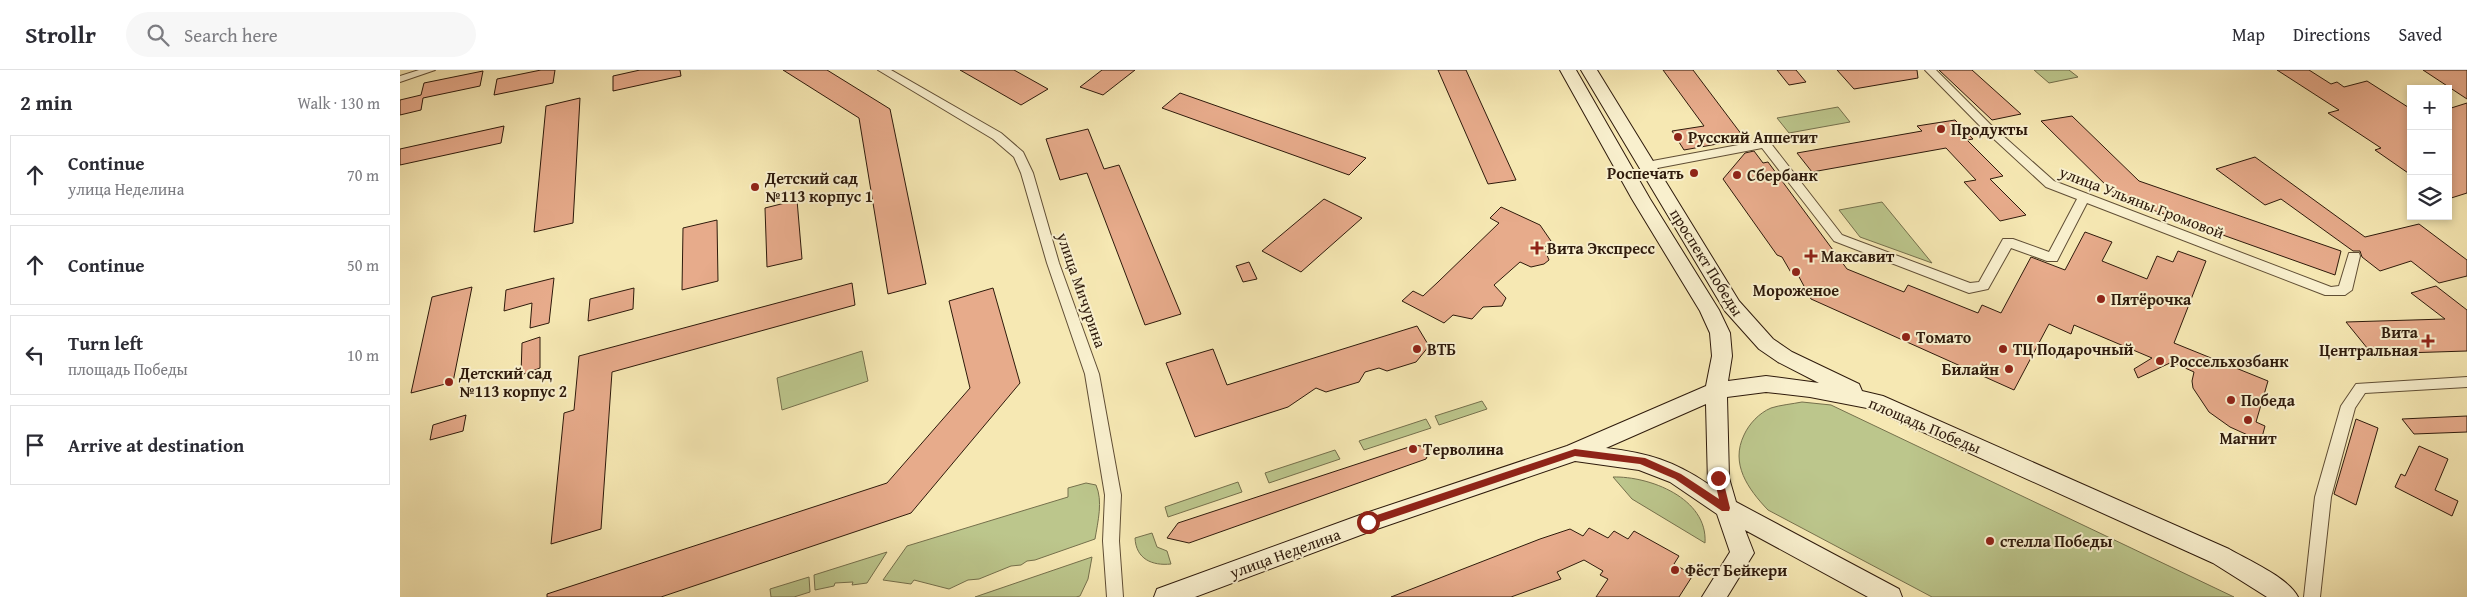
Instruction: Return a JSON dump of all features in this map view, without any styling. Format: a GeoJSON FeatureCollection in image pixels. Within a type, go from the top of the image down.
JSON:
{"type":"FeatureCollection","features":[{"type":"Feature","properties":{"kind":"main road","name":"проспект Победы"},"geometry":{"type":"LineString","coordinates":[[1568,70],[1641,198],[1709,310],[1720,333],[1722,356],[1716,391]]}},
{"type":"Feature","properties":{"kind":"main road","name":"проспект Победы"},"geometry":{"type":"LineString","coordinates":[[1589,70],[1732,306],[1753,331],[1766,344],[1785,357],[1876,402]]}},
{"type":"Feature","properties":{"kind":"main road","name":"площадь Победы"},"geometry":{"type":"LineString","coordinates":[[1575,452],[1716,391],[1766,384],[1810,389],[1876,402],[2221,556],[2286,597]]}},
{"type":"Feature","properties":{"kind":"main road"},"geometry":{"type":"LineString","coordinates":[[1714,597],[1742,552],[1726,508],[1718,478],[1716,391]]}},
{"type":"Feature","properties":{"kind":"main road"},"geometry":{"type":"LineString","coordinates":[[1575,452],[1641,461],[1678,476],[1726,508],[1890,597]]}},
{"type":"Feature","properties":{"kind":"main road","name":"улица Неделина"},"geometry":{"type":"LineString","coordinates":[[1166,597],[1368,522],[1575,452]]}},
{"type":"Feature","properties":{"kind":"street"},"geometry":{"type":"LineString","coordinates":[[400,79],[430,70]]}},
{"type":"Feature","properties":{"kind":"street","name":"улица Мичурина"},"geometry":{"type":"LineString","coordinates":[[883,70],[997,136],[1019,155],[1027,173],[1053,263],[1092,374],[1113,495],[1111,541],[1115,597]]}},
{"type":"Feature","properties":{"kind":"street","name":"улица Ульяны Громовой"},"geometry":{"type":"LineString","coordinates":[[1930,70],[1987,127],[2050,184],[2330,292],[2345,290],[2354,256]]}},
{"type":"Feature","properties":{"kind":"street"},"geometry":{"type":"LineString","coordinates":[[1648,166],[1765,144],[1838,238],[1969,288],[1983,286],[2008,242],[2052,258],[2084,197]]}},
{"type":"Feature","properties":{"kind":"street"},"geometry":{"type":"LineString","coordinates":[[2312,597],[2323,497],[2348,406],[2361,388],[2467,382]]}},
{"type":"Feature","properties":{"kind":"green space"},"geometry":{"type":"Polygon","coordinates":[[[2034,70],[2069,70],[2078,77],[2049,83],[2034,70]]]}},
{"type":"Feature","properties":{"kind":"green space"},"geometry":{"type":"Polygon","coordinates":[[[1838,107],[1850,122],[1789,133],[1777,118],[1838,107]]]}},
{"type":"Feature","properties":{"kind":"green space"},"geometry":{"type":"Polygon","coordinates":[[[1882,202],[1932,263],[1860,237],[1839,210],[1882,202]]]}},
{"type":"Feature","properties":{"kind":"green space"},"geometry":{"type":"Polygon","coordinates":[[[862,351],[868,381],[782,410],[777,378],[862,351]]]}},
{"type":"Feature","properties":{"kind":"green space"},"geometry":{"type":"Polygon","coordinates":[[[1482,401],[1487,409],[1439,425],[1435,416],[1482,401]]]}},
{"type":"Feature","properties":{"kind":"green space"},"geometry":{"type":"Polygon","coordinates":[[[1802,402],[1831,405],[2234,597],[1932,597],[1768,510],[1748,485],[1743,476],[1739,456],[1740,446],[1749,427],[1755,419],[1771,408],[1802,402]]]}},
{"type":"Feature","properties":{"kind":"green space"},"geometry":{"type":"Polygon","coordinates":[[[1426,419],[1431,428],[1364,450],[1359,441],[1426,419]]]}},
{"type":"Feature","properties":{"kind":"green space"},"geometry":{"type":"Polygon","coordinates":[[[1335,450],[1340,459],[1269,483],[1265,473],[1335,450]]]}},
{"type":"Feature","properties":{"kind":"green space"},"geometry":{"type":"Polygon","coordinates":[[[1613,477],[1643,481],[1659,486],[1687,502],[1697,514],[1703,527],[1705,543],[1632,499],[1613,477]]]}},
{"type":"Feature","properties":{"kind":"green space"},"geometry":{"type":"Polygon","coordinates":[[[1238,482],[1242,492],[1168,517],[1165,507],[1238,482]]]}},
{"type":"Feature","properties":{"kind":"green space"},"geometry":{"type":"Polygon","coordinates":[[[1086,483],[1096,485],[1098,491],[1099,511],[1095,539],[1035,560],[1027,561],[1021,565],[1011,566],[979,579],[968,580],[949,589],[914,580],[911,584],[883,580],[907,546],[1068,497],[1068,488],[1086,483]]]}},
{"type":"Feature","properties":{"kind":"green space"},"geometry":{"type":"Polygon","coordinates":[[[1152,533],[1157,547],[1167,551],[1171,564],[1158,564],[1146,560],[1138,551],[1135,538],[1152,533]]]}},
{"type":"Feature","properties":{"kind":"green space"},"geometry":{"type":"Polygon","coordinates":[[[887,552],[867,583],[852,585],[853,582],[835,583],[834,586],[815,590],[814,575],[887,552]]]}},
{"type":"Feature","properties":{"kind":"green space"},"geometry":{"type":"Polygon","coordinates":[[[1092,557],[1088,579],[1080,596],[975,597],[1092,557]]]}},
{"type":"Feature","properties":{"kind":"green space"},"geometry":{"type":"Polygon","coordinates":[[[809,577],[810,592],[794,597],[771,597],[770,589],[809,577]]]}},
{"type":"Feature","properties":{"kind":"building"},"geometry":{"type":"Polygon","coordinates":[[[541,70],[555,70],[553,83],[494,95],[497,79],[541,70]]]}},
{"type":"Feature","properties":{"kind":"building"},"geometry":{"type":"Polygon","coordinates":[[[640,70],[680,70],[681,76],[613,91],[613,76],[640,70]]]}},
{"type":"Feature","properties":{"kind":"building"},"geometry":{"type":"Polygon","coordinates":[[[783,70],[827,70],[890,109],[926,284],[888,294],[859,118],[783,70]]]}},
{"type":"Feature","properties":{"kind":"building"},"geometry":{"type":"Polygon","coordinates":[[[960,70],[1014,70],[1048,89],[1021,105],[960,70]]]}},
{"type":"Feature","properties":{"kind":"building"},"geometry":{"type":"Polygon","coordinates":[[[1102,70],[1135,70],[1103,95],[1080,87],[1102,70]]]}},
{"type":"Feature","properties":{"kind":"building"},"geometry":{"type":"Polygon","coordinates":[[[1438,70],[1466,70],[1516,180],[1488,184],[1438,70]]]}},
{"type":"Feature","properties":{"kind":"building"},"geometry":{"type":"Polygon","coordinates":[[[1663,70],[1693,70],[1745,139],[1684,150],[1672,131],[1704,126],[1663,70]]]}},
{"type":"Feature","properties":{"kind":"building"},"geometry":{"type":"Polygon","coordinates":[[[1777,70],[1796,70],[1806,82],[1789,85],[1777,70]]]}},
{"type":"Feature","properties":{"kind":"building"},"geometry":{"type":"Polygon","coordinates":[[[1837,70],[1917,70],[1918,78],[1854,89],[1837,70]]]}},
{"type":"Feature","properties":{"kind":"building"},"geometry":{"type":"Polygon","coordinates":[[[1939,70],[1972,70],[2021,114],[1992,120],[1939,70]]]}},
{"type":"Feature","properties":{"kind":"building"},"geometry":{"type":"Polygon","coordinates":[[[2277,70],[2309,70],[2331,84],[2337,82],[2344,87],[2367,81],[2407,106],[2407,172],[2375,150],[2381,148],[2328,113],[2339,110],[2277,70]]]}},
{"type":"Feature","properties":{"kind":"building"},"geometry":{"type":"Polygon","coordinates":[[[2423,70],[2467,70],[2467,99],[2452,89],[2452,85],[2446,85],[2423,70]]]}},
{"type":"Feature","properties":{"kind":"building"},"geometry":{"type":"Polygon","coordinates":[[[483,71],[480,86],[423,98],[421,110],[400,115],[400,100],[421,95],[424,83],[483,71]]]}},
{"type":"Feature","properties":{"kind":"building"},"geometry":{"type":"Polygon","coordinates":[[[1180,93],[1366,158],[1349,175],[1162,108],[1180,93]]]}},
{"type":"Feature","properties":{"kind":"building"},"geometry":{"type":"Polygon","coordinates":[[[580,98],[573,223],[534,232],[546,106],[580,98]]]}},
{"type":"Feature","properties":{"kind":"building"},"geometry":{"type":"Polygon","coordinates":[[[2467,103],[2467,193],[2452,198],[2452,130],[2452,108],[2467,103]]]}},
{"type":"Feature","properties":{"kind":"building"},"geometry":{"type":"Polygon","coordinates":[[[2072,116],[2139,181],[2341,251],[2335,275],[2119,198],[2041,121],[2072,116]]]}},
{"type":"Feature","properties":{"kind":"building"},"geometry":{"type":"Polygon","coordinates":[[[1955,120],[1973,139],[1967,140],[2003,176],[1990,179],[2026,215],[2000,221],[1964,182],[1976,180],[1946,148],[1812,172],[1797,153],[1922,131],[1917,126],[1955,120]]]}},
{"type":"Feature","properties":{"kind":"building"},"geometry":{"type":"Polygon","coordinates":[[[504,126],[501,143],[400,165],[400,149],[504,126]]]}},
{"type":"Feature","properties":{"kind":"building"},"geometry":{"type":"Polygon","coordinates":[[[1088,129],[1104,169],[1119,165],[1181,314],[1145,325],[1087,173],[1060,180],[1046,139],[1088,129]]]}},
{"type":"Feature","properties":{"kind":"building"},"geometry":{"type":"Polygon","coordinates":[[[1754,151],[1763,163],[1768,162],[1847,269],[1904,292],[1908,285],[1978,313],[1982,305],[2001,313],[2031,257],[2065,270],[2085,232],[2112,242],[2102,261],[2147,279],[2157,256],[2173,262],[2178,251],[2206,261],[2174,343],[2268,381],[2256,422],[2265,426],[2261,441],[2230,427],[2209,412],[2193,388],[2194,372],[2172,362],[2138,378],[2134,369],[2152,358],[2074,325],[2071,334],[2049,324],[2014,390],[1811,299],[1798,275],[1793,276],[1782,257],[1777,255],[1723,179],[1745,153],[1754,151]]]}},
{"type":"Feature","properties":{"kind":"building"},"geometry":{"type":"Polygon","coordinates":[[[2255,157],[2365,237],[2419,224],[2467,260],[2467,276],[2439,283],[2411,261],[2380,271],[2362,257],[2360,251],[2353,251],[2281,199],[2265,205],[2216,169],[2255,157]]]}},
{"type":"Feature","properties":{"kind":"building"},"geometry":{"type":"Polygon","coordinates":[[[1324,199],[1362,218],[1301,272],[1262,251],[1324,199]]]}},
{"type":"Feature","properties":{"kind":"building"},"geometry":{"type":"Polygon","coordinates":[[[797,200],[802,259],[767,267],[765,208],[797,200]]]}},
{"type":"Feature","properties":{"kind":"building"},"geometry":{"type":"Polygon","coordinates":[[[1501,207],[1540,225],[1551,241],[1544,248],[1549,260],[1544,264],[1531,267],[1520,262],[1494,285],[1506,298],[1502,306],[1483,307],[1472,319],[1453,315],[1444,323],[1402,301],[1413,291],[1423,296],[1438,282],[1499,223],[1490,218],[1501,207]]]}},
{"type":"Feature","properties":{"kind":"building"},"geometry":{"type":"Polygon","coordinates":[[[717,220],[718,281],[682,290],[683,228],[717,220]]]}},
{"type":"Feature","properties":{"kind":"building"},"geometry":{"type":"Polygon","coordinates":[[[1249,262],[1257,279],[1243,282],[1236,266],[1249,262]]]}},
{"type":"Feature","properties":{"kind":"building"},"geometry":{"type":"Polygon","coordinates":[[[554,278],[549,323],[530,328],[532,303],[504,311],[506,290],[554,278]]]}},
{"type":"Feature","properties":{"kind":"building"},"geometry":{"type":"Polygon","coordinates":[[[852,283],[855,305],[612,372],[601,529],[551,544],[564,413],[574,410],[579,356],[852,283]]]}},
{"type":"Feature","properties":{"kind":"building"},"geometry":{"type":"Polygon","coordinates":[[[2436,286],[2467,310],[2467,351],[2372,354],[2346,322],[2445,319],[2411,293],[2436,286]]]}},
{"type":"Feature","properties":{"kind":"building"},"geometry":{"type":"Polygon","coordinates":[[[472,287],[453,382],[411,393],[432,297],[472,287]]]}},
{"type":"Feature","properties":{"kind":"building"},"geometry":{"type":"Polygon","coordinates":[[[634,288],[633,309],[588,321],[590,299],[634,288]]]}},
{"type":"Feature","properties":{"kind":"building"},"geometry":{"type":"Polygon","coordinates":[[[993,288],[1020,383],[911,513],[661,597],[547,597],[547,594],[887,483],[970,388],[949,301],[993,288]]]}},
{"type":"Feature","properties":{"kind":"building"},"geometry":{"type":"Polygon","coordinates":[[[1417,326],[1429,346],[1416,362],[1387,371],[1379,368],[1365,372],[1359,382],[1326,392],[1316,388],[1288,407],[1195,437],[1166,363],[1213,349],[1227,385],[1417,326]]]}},
{"type":"Feature","properties":{"kind":"building"},"geometry":{"type":"Polygon","coordinates":[[[540,337],[540,368],[521,375],[522,343],[540,337]]]}},
{"type":"Feature","properties":{"kind":"building"},"geometry":{"type":"Polygon","coordinates":[[[466,415],[463,431],[430,440],[433,425],[466,415]]]}},
{"type":"Feature","properties":{"kind":"building"},"geometry":{"type":"Polygon","coordinates":[[[2467,416],[2467,432],[2414,434],[2402,419],[2467,416]]]}},
{"type":"Feature","properties":{"kind":"building"},"geometry":{"type":"Polygon","coordinates":[[[2356,419],[2378,428],[2356,505],[2334,494],[2356,419]]]}},
{"type":"Feature","properties":{"kind":"building"},"geometry":{"type":"Polygon","coordinates":[[[1415,445],[1431,448],[1426,459],[1189,543],[1167,538],[1178,523],[1415,445]]]}},
{"type":"Feature","properties":{"kind":"building"},"geometry":{"type":"Polygon","coordinates":[[[2419,446],[2448,459],[2435,490],[2458,501],[2452,516],[2395,487],[2401,474],[2405,476],[2419,446]]]}},
{"type":"Feature","properties":{"kind":"building"},"geometry":{"type":"Polygon","coordinates":[[[1589,528],[1608,538],[1614,531],[1628,539],[1634,531],[1679,556],[1674,564],[1693,575],[1679,597],[1596,597],[1608,579],[1600,575],[1603,571],[1584,560],[1557,572],[1561,579],[1511,597],[1391,597],[1540,539],[1570,529],[1583,536],[1589,528]]]}},
{"type":"Feature","properties":{"kind":"place","name":"Продукты"},"geometry":{"type":"Point","coordinates":[1941,129]}},
{"type":"Feature","properties":{"kind":"place","name":"Русский Аппетит"},"geometry":{"type":"Point","coordinates":[1678,137]}},
{"type":"Feature","properties":{"kind":"place","name":"Роспечать"},"geometry":{"type":"Point","coordinates":[1694,173]}},
{"type":"Feature","properties":{"kind":"place","name":"Сбербанк"},"geometry":{"type":"Point","coordinates":[1737,175]}},
{"type":"Feature","properties":{"kind":"place","name":"Детский сад №113 корпус 1"},"geometry":{"type":"Point","coordinates":[755,187]}},
{"type":"Feature","properties":{"kind":"place","name":"Вита Экспресс"},"geometry":{"type":"Point","coordinates":[1537,248]}},
{"type":"Feature","properties":{"kind":"place","name":"Максавит"},"geometry":{"type":"Point","coordinates":[1811,256]}},
{"type":"Feature","properties":{"kind":"place","name":"Мороженое"},"geometry":{"type":"Point","coordinates":[1796,272]}},
{"type":"Feature","properties":{"kind":"place","name":"Пятёрочка"},"geometry":{"type":"Point","coordinates":[2101,299]}},
{"type":"Feature","properties":{"kind":"place","name":"Томато"},"geometry":{"type":"Point","coordinates":[1906,337]}},
{"type":"Feature","properties":{"kind":"place","name":"Вита Центральная"},"geometry":{"type":"Point","coordinates":[2428,341]}},
{"type":"Feature","properties":{"kind":"place","name":"ВТБ"},"geometry":{"type":"Point","coordinates":[1417,349]}},
{"type":"Feature","properties":{"kind":"place","name":"ТЦ Подарочный"},"geometry":{"type":"Point","coordinates":[2003,349]}},
{"type":"Feature","properties":{"kind":"place","name":"Россельхозбанк"},"geometry":{"type":"Point","coordinates":[2160,361]}},
{"type":"Feature","properties":{"kind":"place","name":"Билайн"},"geometry":{"type":"Point","coordinates":[2009,369]}},
{"type":"Feature","properties":{"kind":"place","name":"Детский сад №113 корпус 2"},"geometry":{"type":"Point","coordinates":[449,382]}},
{"type":"Feature","properties":{"kind":"place","name":"Победа"},"geometry":{"type":"Point","coordinates":[2231,400]}},
{"type":"Feature","properties":{"kind":"place","name":"Магнит"},"geometry":{"type":"Point","coordinates":[2248,420]}},
{"type":"Feature","properties":{"kind":"place","name":"Терволина"},"geometry":{"type":"Point","coordinates":[1413,449]}},
{"type":"Feature","properties":{"kind":"place","name":"стелла Победы"},"geometry":{"type":"Point","coordinates":[1990,541]}},
{"type":"Feature","properties":{"kind":"place","name":"Фёст Бейкери"},"geometry":{"type":"Point","coordinates":[1675,570]}},
{"type":"Feature","properties":{"kind":"route"},"geometry":{"type":"LineString","coordinates":[[1368,522],[1506,477],[1575,452],[1641,461],[1678,476],[1726,508],[1718,478]]}}]}
